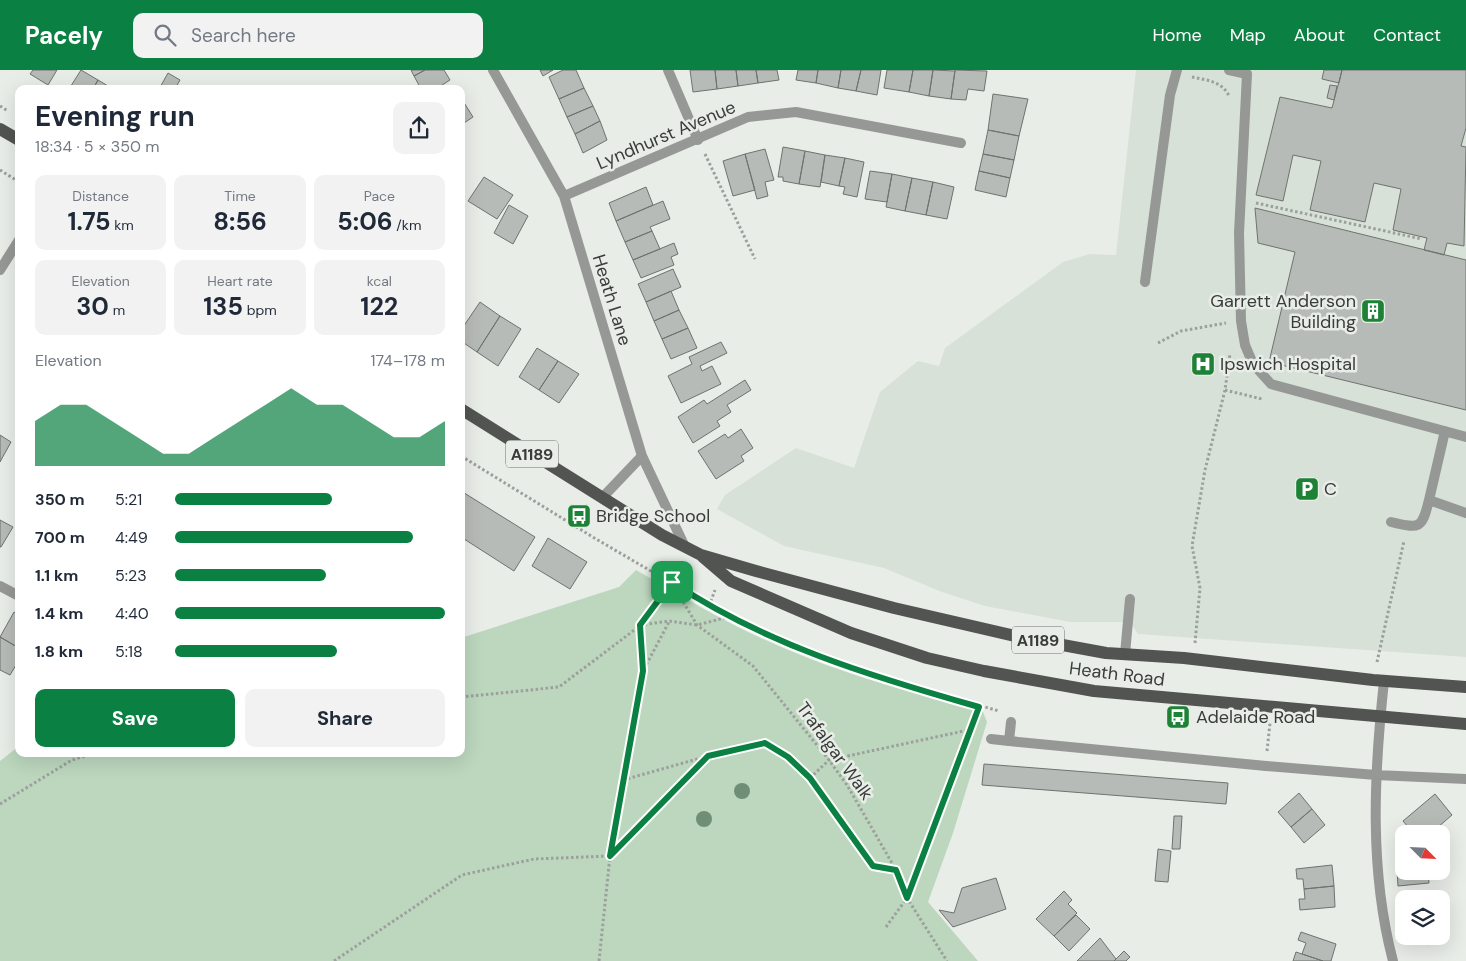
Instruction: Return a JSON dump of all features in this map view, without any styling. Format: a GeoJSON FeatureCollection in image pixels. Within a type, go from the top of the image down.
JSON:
{"type":"FeatureCollection","features":[{"type":"Feature","properties":{"kind":"main road"},"geometry":{"type":"LineString","coordinates":[[0,129],[15,138]]}},
{"type":"Feature","properties":{"kind":"main road","name":"Heath Road"},"geometry":{"type":"LineString","coordinates":[[465,412],[602,498],[701,555],[932,617],[1019,637],[1125,654],[1184,658],[1378,680],[1466,687]]}},
{"type":"Feature","properties":{"kind":"main road","name":"Heath Road"},"geometry":{"type":"LineString","coordinates":[[701,555],[731,581],[852,633],[928,658],[1094,691],[1466,724]]}},
{"type":"Feature","properties":{"kind":"street","name":"Heath Lane"},"geometry":{"type":"LineString","coordinates":[[493,70],[564,196],[642,456],[685,547]]}},
{"type":"Feature","properties":{"kind":"street"},"geometry":{"type":"LineString","coordinates":[[668,70],[698,140]]}},
{"type":"Feature","properties":{"kind":"street"},"geometry":{"type":"LineString","coordinates":[[1229,70],[1248,72],[1239,233],[1241,321],[1244,345],[1253,364],[1271,384],[1466,437]]}},
{"type":"Feature","properties":{"kind":"street"},"geometry":{"type":"LineString","coordinates":[[1145,282],[1170,95],[1176,72]]}},
{"type":"Feature","properties":{"kind":"street","name":"Lyndhurst Avenue"},"geometry":{"type":"LineString","coordinates":[[564,196],[748,118],[796,112],[961,143]]}},
{"type":"Feature","properties":{"kind":"street"},"geometry":{"type":"LineString","coordinates":[[0,270],[15,246]]}},
{"type":"Feature","properties":{"kind":"street"},"geometry":{"type":"LineString","coordinates":[[1391,522],[1415,527],[1420,525],[1425,519],[1445,431]]}},
{"type":"Feature","properties":{"kind":"street"},"geometry":{"type":"LineString","coordinates":[[602,498],[642,456]]}},
{"type":"Feature","properties":{"kind":"street"},"geometry":{"type":"LineString","coordinates":[[1429,500],[1466,513]]}},
{"type":"Feature","properties":{"kind":"street"},"geometry":{"type":"LineString","coordinates":[[0,586],[15,594]]}},
{"type":"Feature","properties":{"kind":"street"},"geometry":{"type":"LineString","coordinates":[[1125,654],[1130,598]]}},
{"type":"Feature","properties":{"kind":"street"},"geometry":{"type":"LineString","coordinates":[[1378,680],[1380,716],[1376,775],[1377,861],[1385,932],[1393,961]]}},
{"type":"Feature","properties":{"kind":"street"},"geometry":{"type":"LineString","coordinates":[[1009,741],[1011,722]]}},
{"type":"Feature","properties":{"kind":"street"},"geometry":{"type":"LineString","coordinates":[[991,739],[1266,766],[1376,775],[1466,779]]}},
{"type":"Feature","properties":{"kind":"path"},"geometry":{"type":"LineString","coordinates":[[1176,72],[1213,82],[1225,88],[1229,96],[1228,105]]}},
{"type":"Feature","properties":{"kind":"path"},"geometry":{"type":"LineString","coordinates":[[698,140],[755,259]]}},
{"type":"Feature","properties":{"kind":"path"},"geometry":{"type":"LineString","coordinates":[[0,170],[15,179]]}},
{"type":"Feature","properties":{"kind":"path"},"geometry":{"type":"LineString","coordinates":[[1241,200],[1422,239]]}},
{"type":"Feature","properties":{"kind":"path"},"geometry":{"type":"LineString","coordinates":[[1226,314],[1228,332]]}},
{"type":"Feature","properties":{"kind":"path"},"geometry":{"type":"LineString","coordinates":[[1158,343],[1181,331],[1216,327],[1241,321]]}},
{"type":"Feature","properties":{"kind":"path"},"geometry":{"type":"LineString","coordinates":[[1195,644],[1200,588],[1192,546],[1206,470],[1226,390],[1230,349]]}},
{"type":"Feature","properties":{"kind":"path"},"geometry":{"type":"LineString","coordinates":[[465,458],[596,539],[728,616],[850,669],[979,707],[1004,712]]}},
{"type":"Feature","properties":{"kind":"path"},"geometry":{"type":"LineString","coordinates":[[1378,680],[1407,526]]}},
{"type":"Feature","properties":{"kind":"path"},"geometry":{"type":"LineString","coordinates":[[465,697],[559,687],[640,625],[672,582]]}},
{"type":"Feature","properties":{"kind":"path","name":"Trafalgar Walk"},"geometry":{"type":"LineString","coordinates":[[672,582],[697,625],[753,666],[829,760],[847,785],[896,870],[907,898],[947,961]]}},
{"type":"Feature","properties":{"kind":"path"},"geometry":{"type":"LineString","coordinates":[[640,625],[669,622],[697,625],[728,616]]}},
{"type":"Feature","properties":{"kind":"path"},"geometry":{"type":"LineString","coordinates":[[643,671],[669,622]]}},
{"type":"Feature","properties":{"kind":"path"},"geometry":{"type":"LineString","coordinates":[[599,961],[610,856],[643,671],[640,625]]}},
{"type":"Feature","properties":{"kind":"path"},"geometry":{"type":"LineString","coordinates":[[886,927],[907,898],[979,707]]}},
{"type":"Feature","properties":{"kind":"path"},"geometry":{"type":"LineString","coordinates":[[810,778],[829,760],[972,728],[991,739]]}},
{"type":"Feature","properties":{"kind":"path"},"geometry":{"type":"LineString","coordinates":[[623,780],[708,756],[765,743],[788,757],[810,778],[873,866],[896,870]]}},
{"type":"Feature","properties":{"kind":"path"},"geometry":{"type":"LineString","coordinates":[[334,961],[462,875],[534,860],[610,856],[708,756]]}},
{"type":"Feature","properties":{"kind":"path"},"geometry":{"type":"LineString","coordinates":[[0,804],[72,760],[82,757]]}},
{"type":"Feature","properties":{"kind":"shaded area","name":"Ipswich Hospital"},"geometry":{"type":"Polygon","coordinates":[[[1136,70],[1466,70],[1466,657],[1138,634],[1130,622],[1070,622],[985,606],[942,592],[884,568],[784,546],[717,509],[725,495],[796,448],[854,468],[880,392],[918,361],[939,366],[945,348],[1063,262],[1090,254],[1116,255],[1136,70]]]}},
{"type":"Feature","properties":{"kind":"green space"},"geometry":{"type":"Polygon","coordinates":[[[636,570],[735,626],[796,653],[875,681],[983,712],[987,722],[953,833],[928,902],[978,961],[0,961],[0,761],[15,749],[15,757],[465,757],[465,637],[619,587],[636,570]]]}},
{"type":"Feature","properties":{"kind":"building"},"geometry":{"type":"Polygon","coordinates":[[[33,70],[57,70],[48,85],[30,74],[33,70]]]}},
{"type":"Feature","properties":{"kind":"building"},"geometry":{"type":"Polygon","coordinates":[[[81,70],[98,80],[95,85],[72,85],[81,70]]]}},
{"type":"Feature","properties":{"kind":"building"},"geometry":{"type":"Polygon","coordinates":[[[411,70],[425,70],[414,76],[411,70]]]}},
{"type":"Feature","properties":{"kind":"building"},"geometry":{"type":"Polygon","coordinates":[[[425,70],[444,70],[450,80],[442,85],[419,85],[414,76],[425,70]]]}},
{"type":"Feature","properties":{"kind":"building"},"geometry":{"type":"Polygon","coordinates":[[[540,70],[553,70],[543,76],[540,70]]]}},
{"type":"Feature","properties":{"kind":"building"},"geometry":{"type":"Polygon","coordinates":[[[563,70],[576,70],[584,88],[559,99],[549,77],[563,70]]]}},
{"type":"Feature","properties":{"kind":"building"},"geometry":{"type":"Polygon","coordinates":[[[690,70],[715,70],[717,89],[693,92],[690,70]]]}},
{"type":"Feature","properties":{"kind":"building"},"geometry":{"type":"Polygon","coordinates":[[[715,70],[736,70],[738,86],[717,89],[715,70]]]}},
{"type":"Feature","properties":{"kind":"building"},"geometry":{"type":"Polygon","coordinates":[[[736,70],[756,70],[758,83],[738,86],[736,70]]]}},
{"type":"Feature","properties":{"kind":"building"},"geometry":{"type":"Polygon","coordinates":[[[756,70],[777,70],[779,80],[758,83],[756,70]]]}},
{"type":"Feature","properties":{"kind":"building"},"geometry":{"type":"Polygon","coordinates":[[[798,70],[818,70],[816,83],[796,80],[798,70]]]}},
{"type":"Feature","properties":{"kind":"building"},"geometry":{"type":"Polygon","coordinates":[[[818,70],[841,70],[838,88],[816,83],[818,70]]]}},
{"type":"Feature","properties":{"kind":"building"},"geometry":{"type":"Polygon","coordinates":[[[841,70],[861,70],[856,91],[838,88],[841,70]]]}},
{"type":"Feature","properties":{"kind":"building"},"geometry":{"type":"Polygon","coordinates":[[[861,70],[881,70],[877,95],[856,91],[861,70]]]}},
{"type":"Feature","properties":{"kind":"building"},"geometry":{"type":"Polygon","coordinates":[[[887,70],[913,70],[909,92],[884,88],[887,70]]]}},
{"type":"Feature","properties":{"kind":"building"},"geometry":{"type":"Polygon","coordinates":[[[913,70],[933,70],[929,96],[909,92],[913,70]]]}},
{"type":"Feature","properties":{"kind":"building"},"geometry":{"type":"Polygon","coordinates":[[[933,70],[955,71],[951,99],[929,96],[933,70]]]}},
{"type":"Feature","properties":{"kind":"building"},"geometry":{"type":"Polygon","coordinates":[[[955,70],[987,71],[984,91],[968,89],[966,100],[951,99],[955,70]]]}},
{"type":"Feature","properties":{"kind":"building"},"geometry":{"type":"Polygon","coordinates":[[[1324,70],[1342,70],[1339,83],[1322,79],[1324,70]]]}},
{"type":"Feature","properties":{"kind":"building"},"geometry":{"type":"Polygon","coordinates":[[[1342,70],[1466,70],[1466,128],[1461,146],[1466,147],[1464,246],[1447,243],[1444,255],[1424,250],[1427,238],[1393,230],[1401,189],[1374,183],[1365,222],[1310,210],[1321,161],[1293,155],[1283,201],[1256,195],[1280,97],[1332,108],[1342,70]]]}},
{"type":"Feature","properties":{"kind":"building"},"geometry":{"type":"Polygon","coordinates":[[[168,73],[180,80],[177,85],[161,85],[168,73]]]}},
{"type":"Feature","properties":{"kind":"building"},"geometry":{"type":"Polygon","coordinates":[[[98,80],[106,85],[95,85],[98,80]]]}},
{"type":"Feature","properties":{"kind":"building"},"geometry":{"type":"Polygon","coordinates":[[[1330,85],[1337,86],[1334,100],[1327,98],[1330,85]]]}},
{"type":"Feature","properties":{"kind":"building"},"geometry":{"type":"Polygon","coordinates":[[[584,88],[593,106],[567,117],[559,99],[584,88]]]}},
{"type":"Feature","properties":{"kind":"building"},"geometry":{"type":"Polygon","coordinates":[[[993,94],[1028,99],[1019,136],[988,130],[993,94]]]}},
{"type":"Feature","properties":{"kind":"building"},"geometry":{"type":"Polygon","coordinates":[[[465,104],[473,117],[465,122],[465,104]]]}},
{"type":"Feature","properties":{"kind":"building"},"geometry":{"type":"Polygon","coordinates":[[[593,106],[600,121],[575,134],[567,117],[593,106]]]}},
{"type":"Feature","properties":{"kind":"building"},"geometry":{"type":"Polygon","coordinates":[[[600,121],[607,140],[583,153],[575,134],[600,121]]]}},
{"type":"Feature","properties":{"kind":"building"},"geometry":{"type":"Polygon","coordinates":[[[988,130],[1019,136],[1014,160],[983,154],[988,130]]]}},
{"type":"Feature","properties":{"kind":"building"},"geometry":{"type":"Polygon","coordinates":[[[783,147],[805,151],[799,184],[783,181],[783,177],[778,177],[783,147]]]}},
{"type":"Feature","properties":{"kind":"building"},"geometry":{"type":"Polygon","coordinates":[[[765,149],[774,180],[765,182],[768,196],[757,199],[745,154],[765,149]]]}},
{"type":"Feature","properties":{"kind":"building"},"geometry":{"type":"Polygon","coordinates":[[[805,151],[825,155],[820,187],[799,184],[805,151]]]}},
{"type":"Feature","properties":{"kind":"building"},"geometry":{"type":"Polygon","coordinates":[[[745,154],[755,190],[733,196],[723,161],[745,154]]]}},
{"type":"Feature","properties":{"kind":"building"},"geometry":{"type":"Polygon","coordinates":[[[983,154],[1014,160],[1010,178],[979,171],[983,154]]]}},
{"type":"Feature","properties":{"kind":"building"},"geometry":{"type":"Polygon","coordinates":[[[825,155],[845,158],[839,186],[821,182],[825,155]]]}},
{"type":"Feature","properties":{"kind":"building"},"geometry":{"type":"Polygon","coordinates":[[[845,158],[864,162],[857,197],[843,194],[845,187],[839,186],[845,158]]]}},
{"type":"Feature","properties":{"kind":"building"},"geometry":{"type":"Polygon","coordinates":[[[870,171],[892,174],[887,202],[865,199],[870,171]]]}},
{"type":"Feature","properties":{"kind":"building"},"geometry":{"type":"Polygon","coordinates":[[[979,171],[1010,178],[1006,197],[975,190],[979,171]]]}},
{"type":"Feature","properties":{"kind":"building"},"geometry":{"type":"Polygon","coordinates":[[[892,174],[912,178],[905,211],[886,207],[892,174]]]}},
{"type":"Feature","properties":{"kind":"building"},"geometry":{"type":"Polygon","coordinates":[[[484,177],[513,195],[497,219],[468,201],[484,177]]]}},
{"type":"Feature","properties":{"kind":"building"},"geometry":{"type":"Polygon","coordinates":[[[912,178],[933,182],[926,215],[905,211],[912,178]]]}},
{"type":"Feature","properties":{"kind":"building"},"geometry":{"type":"Polygon","coordinates":[[[933,182],[954,187],[947,219],[926,215],[933,182]]]}},
{"type":"Feature","properties":{"kind":"building"},"geometry":{"type":"Polygon","coordinates":[[[646,187],[653,205],[616,221],[609,203],[646,187]]]}},
{"type":"Feature","properties":{"kind":"building"},"geometry":{"type":"Polygon","coordinates":[[[663,201],[670,219],[650,227],[652,231],[625,242],[616,221],[663,201]]]}},
{"type":"Feature","properties":{"kind":"building"},"geometry":{"type":"Polygon","coordinates":[[[509,205],[528,216],[513,244],[494,233],[509,205]]]}},
{"type":"Feature","properties":{"kind":"building","name":"Garrett Anderson Building"},"geometry":{"type":"Polygon","coordinates":[[[1255,208],[1466,260],[1466,410],[1269,362],[1295,252],[1258,243],[1255,208]]]}},
{"type":"Feature","properties":{"kind":"building"},"geometry":{"type":"Polygon","coordinates":[[[652,231],[660,249],[633,260],[625,242],[652,231]]]}},
{"type":"Feature","properties":{"kind":"building"},"geometry":{"type":"Polygon","coordinates":[[[674,243],[678,254],[671,257],[674,265],[641,278],[633,260],[674,243]]]}},
{"type":"Feature","properties":{"kind":"building"},"geometry":{"type":"Polygon","coordinates":[[[673,269],[681,287],[646,302],[638,284],[673,269]]]}},
{"type":"Feature","properties":{"kind":"building"},"geometry":{"type":"Polygon","coordinates":[[[671,291],[679,310],[654,321],[646,302],[671,291]]]}},
{"type":"Feature","properties":{"kind":"building"},"geometry":{"type":"Polygon","coordinates":[[[480,302],[500,316],[477,352],[465,344],[465,324],[480,302]]]}},
{"type":"Feature","properties":{"kind":"building"},"geometry":{"type":"Polygon","coordinates":[[[679,310],[688,328],[662,339],[654,321],[679,310]]]}},
{"type":"Feature","properties":{"kind":"building"},"geometry":{"type":"Polygon","coordinates":[[[500,316],[521,329],[498,366],[477,352],[500,316]]]}},
{"type":"Feature","properties":{"kind":"building"},"geometry":{"type":"Polygon","coordinates":[[[688,328],[697,348],[671,359],[662,339],[688,328]]]}},
{"type":"Feature","properties":{"kind":"building"},"geometry":{"type":"Polygon","coordinates":[[[721,342],[727,353],[700,366],[702,371],[712,366],[721,384],[681,403],[668,376],[692,364],[689,357],[721,342]]]}},
{"type":"Feature","properties":{"kind":"building"},"geometry":{"type":"Polygon","coordinates":[[[537,348],[558,361],[539,390],[519,377],[537,348]]]}},
{"type":"Feature","properties":{"kind":"building"},"geometry":{"type":"Polygon","coordinates":[[[558,361],[579,374],[559,403],[539,390],[558,361]]]}},
{"type":"Feature","properties":{"kind":"building"},"geometry":{"type":"Polygon","coordinates":[[[745,380],[751,390],[727,405],[731,412],[717,421],[720,426],[693,443],[678,417],[704,400],[707,404],[745,380]]]}},
{"type":"Feature","properties":{"kind":"building"},"geometry":{"type":"Polygon","coordinates":[[[741,429],[753,448],[741,456],[744,461],[716,479],[698,451],[725,434],[728,438],[741,429]]]}},
{"type":"Feature","properties":{"kind":"building"},"geometry":{"type":"Polygon","coordinates":[[[0,435],[11,442],[0,462],[0,435]]]}},
{"type":"Feature","properties":{"kind":"building"},"geometry":{"type":"Polygon","coordinates":[[[465,493],[535,537],[514,571],[465,540],[465,493]]]}},
{"type":"Feature","properties":{"kind":"building"},"geometry":{"type":"Polygon","coordinates":[[[0,520],[13,527],[1,547],[0,547],[0,520]]]}},
{"type":"Feature","properties":{"kind":"building"},"geometry":{"type":"Polygon","coordinates":[[[548,538],[587,562],[570,589],[532,566],[548,538]]]}},
{"type":"Feature","properties":{"kind":"building"},"geometry":{"type":"Polygon","coordinates":[[[14,612],[15,646],[0,637],[14,612]]]}},
{"type":"Feature","properties":{"kind":"building"},"geometry":{"type":"Polygon","coordinates":[[[0,637],[15,646],[15,667],[10,675],[0,670],[0,637]]]}},
{"type":"Feature","properties":{"kind":"building"},"geometry":{"type":"Polygon","coordinates":[[[984,764],[1228,783],[1226,804],[982,785],[984,764]]]}},
{"type":"Feature","properties":{"kind":"building"},"geometry":{"type":"Polygon","coordinates":[[[1299,793],[1312,809],[1291,827],[1278,812],[1299,793]]]}},
{"type":"Feature","properties":{"kind":"building"},"geometry":{"type":"Polygon","coordinates":[[[1435,794],[1452,815],[1440,825],[1406,825],[1403,821],[1435,794]]]}},
{"type":"Feature","properties":{"kind":"building"},"geometry":{"type":"Polygon","coordinates":[[[1312,809],[1325,825],[1304,843],[1291,827],[1312,809]]]}},
{"type":"Feature","properties":{"kind":"building"},"geometry":{"type":"Polygon","coordinates":[[[1174,816],[1182,816],[1180,849],[1172,849],[1174,816]]]}},
{"type":"Feature","properties":{"kind":"building"},"geometry":{"type":"Polygon","coordinates":[[[1158,849],[1171,851],[1168,882],[1155,881],[1158,849]]]}},
{"type":"Feature","properties":{"kind":"building"},"geometry":{"type":"Polygon","coordinates":[[[1332,865],[1334,886],[1304,889],[1303,879],[1297,879],[1296,869],[1332,865]]]}},
{"type":"Feature","properties":{"kind":"building"},"geometry":{"type":"Polygon","coordinates":[[[996,878],[1006,909],[953,927],[939,910],[954,913],[962,888],[996,878]]]}},
{"type":"Feature","properties":{"kind":"building"},"geometry":{"type":"Polygon","coordinates":[[[1398,880],[1429,880],[1429,883],[1398,886],[1398,880]]]}},
{"type":"Feature","properties":{"kind":"building"},"geometry":{"type":"Polygon","coordinates":[[[1334,886],[1335,907],[1300,910],[1299,899],[1305,899],[1304,889],[1334,886]]]}},
{"type":"Feature","properties":{"kind":"building"},"geometry":{"type":"Polygon","coordinates":[[[1064,891],[1072,900],[1068,904],[1077,913],[1054,936],[1036,919],[1064,891]]]}},
{"type":"Feature","properties":{"kind":"building"},"geometry":{"type":"Polygon","coordinates":[[[1076,915],[1090,929],[1069,951],[1054,936],[1076,915]]]}},
{"type":"Feature","properties":{"kind":"building"},"geometry":{"type":"Polygon","coordinates":[[[1301,932],[1336,944],[1331,961],[1323,961],[1302,954],[1306,943],[1298,940],[1301,932]]]}},
{"type":"Feature","properties":{"kind":"building"},"geometry":{"type":"Polygon","coordinates":[[[1100,938],[1116,959],[1114,961],[1077,961],[1100,938]]]}},
{"type":"Feature","properties":{"kind":"building"},"geometry":{"type":"Polygon","coordinates":[[[1124,951],[1130,957],[1126,961],[1114,961],[1124,951]]]}},
{"type":"Feature","properties":{"kind":"building"},"geometry":{"type":"Polygon","coordinates":[[[1296,952],[1323,961],[1293,961],[1296,952]]]}},
{"type":"Feature","properties":{"kind":"place","name":"Garrett Anderson Building"},"geometry":{"type":"Point","coordinates":[1373,311]}},
{"type":"Feature","properties":{"kind":"place","name":"Ipswich Hospital"},"geometry":{"type":"Point","coordinates":[1203,364]}},
{"type":"Feature","properties":{"kind":"place","name":"C"},"geometry":{"type":"Point","coordinates":[1307,489]}},
{"type":"Feature","properties":{"kind":"place","name":"Bridge School"},"geometry":{"type":"Point","coordinates":[579,516]}},
{"type":"Feature","properties":{"kind":"place","name":"Adelaide Road"},"geometry":{"type":"Point","coordinates":[1178,717]}},
{"type":"Feature","properties":{"kind":"route"},"geometry":{"type":"LineString","coordinates":[[672,582],[728,616],[850,669],[979,707],[907,898],[896,870],[873,866],[819,788],[805,772],[788,757],[765,743],[708,756],[610,856],[643,671],[640,625],[672,582]]}}]}
